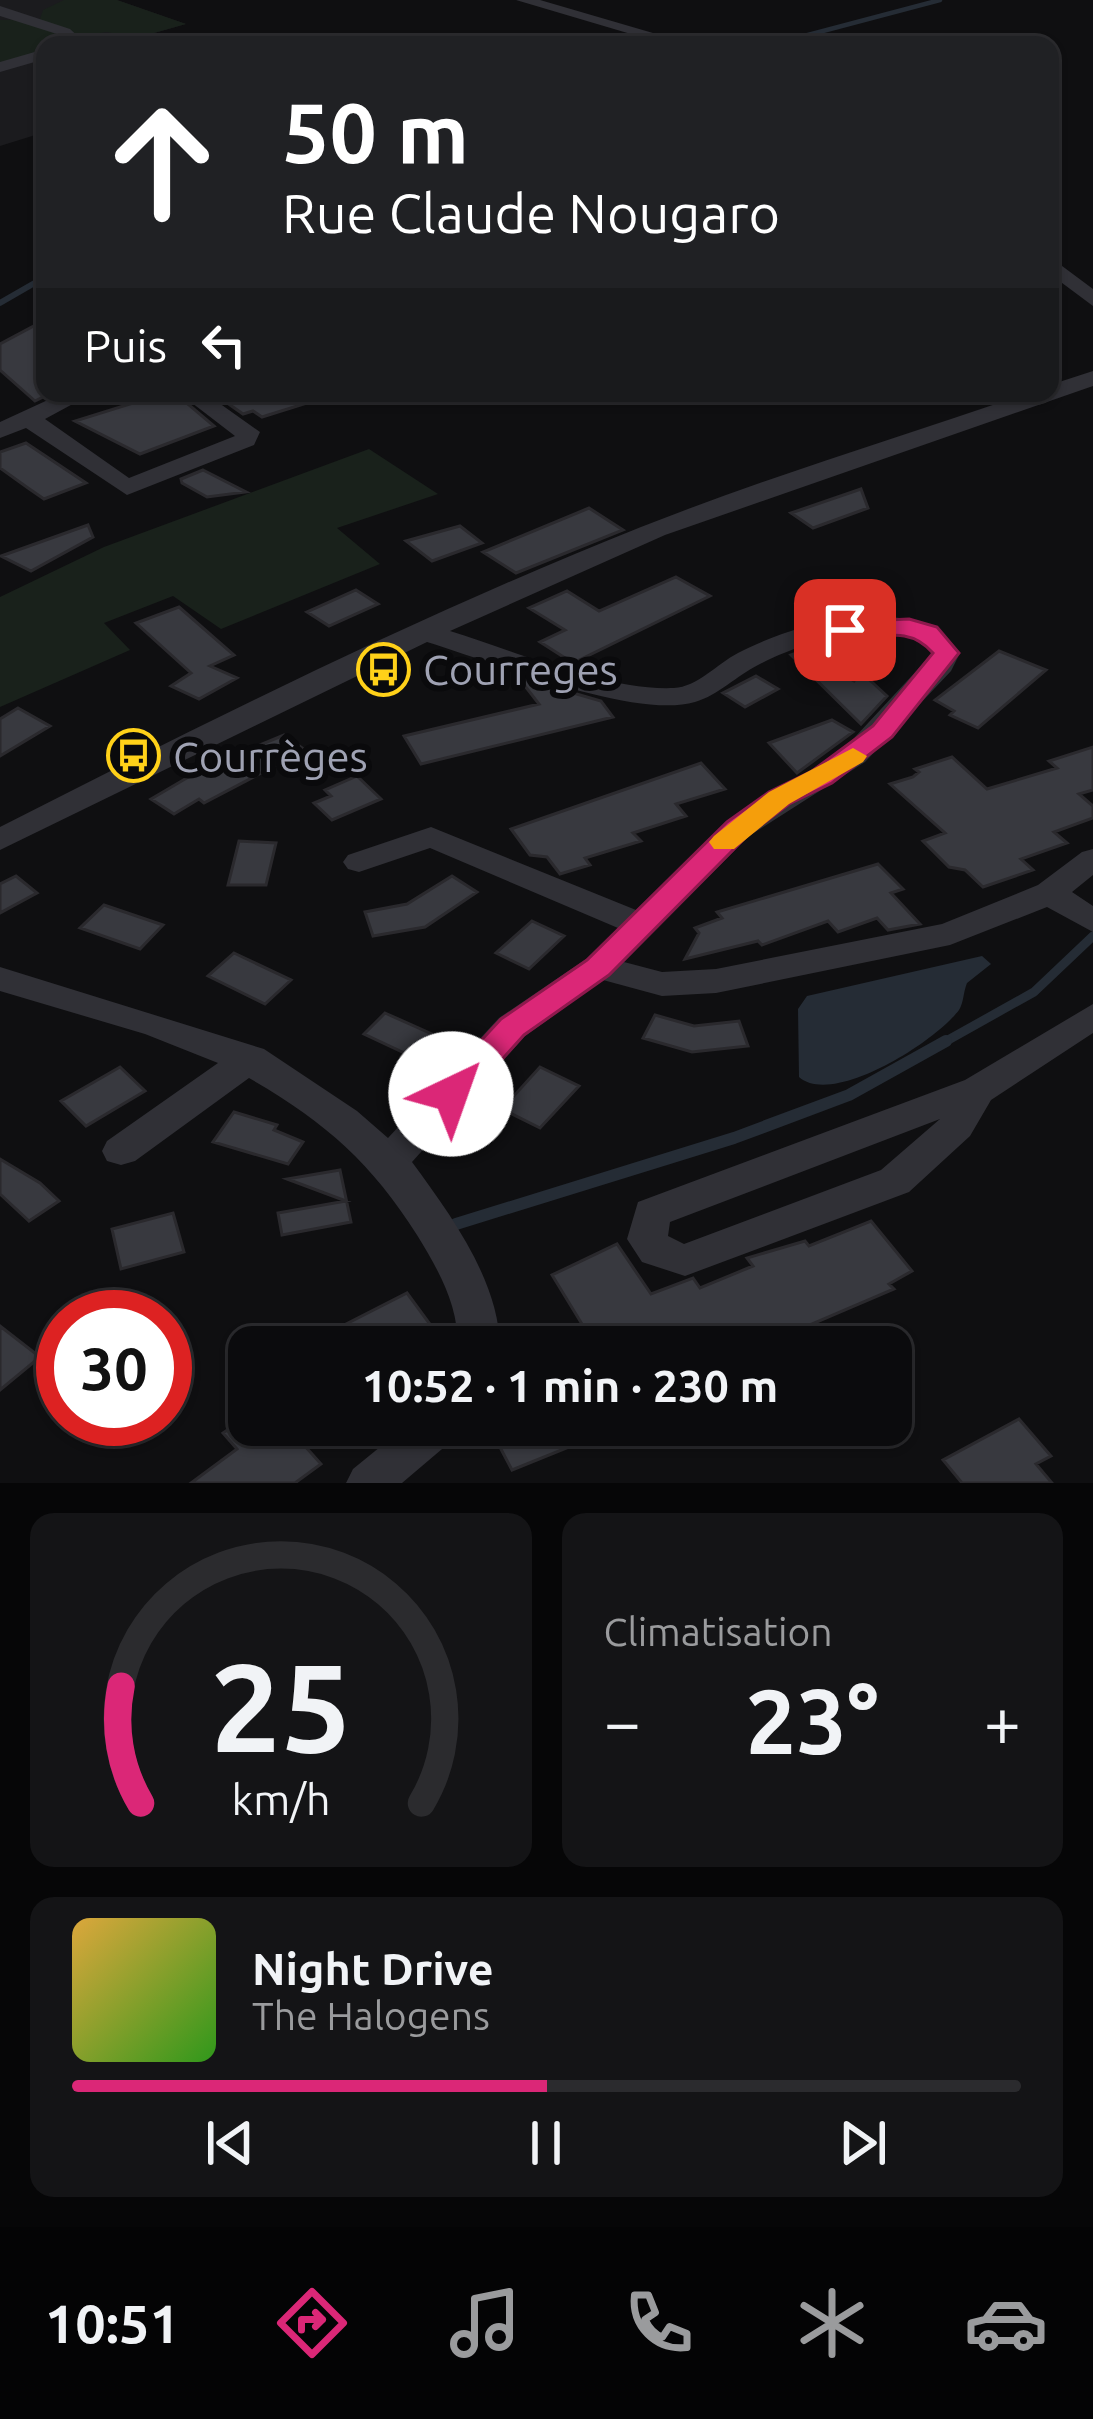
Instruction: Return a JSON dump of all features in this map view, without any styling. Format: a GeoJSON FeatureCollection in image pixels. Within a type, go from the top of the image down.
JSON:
{"type":"FeatureCollection","features":[{"type":"Feature","properties":{"kind":"street"},"geometry":{"type":"LineString","coordinates":[[524,0],[654,36]]}},
{"type":"Feature","properties":{"kind":"street"},"geometry":{"type":"LineString","coordinates":[[4,12],[35,4]]}},
{"type":"Feature","properties":{"kind":"street"},"geometry":{"type":"LineString","coordinates":[[4,12],[70,36]]}},
{"type":"Feature","properties":{"kind":"street"},"geometry":{"type":"LineString","coordinates":[[0,67],[36,57]]}},
{"type":"Feature","properties":{"kind":"street"},"geometry":{"type":"LineString","coordinates":[[1059,271],[1093,300]]}},
{"type":"Feature","properties":{"kind":"street"},"geometry":{"type":"LineString","coordinates":[[1059,390],[1093,378]]}},
{"type":"Feature","properties":{"kind":"street"},"geometry":{"type":"LineString","coordinates":[[0,430],[63,402]]}},
{"type":"Feature","properties":{"kind":"street"},"geometry":{"type":"LineString","coordinates":[[28,418],[127,488],[246,440],[248,432],[203,402]]}},
{"type":"Feature","properties":{"kind":"street"},"geometry":{"type":"LineString","coordinates":[[0,840],[214,730],[656,530],[1024,402]]}},
{"type":"Feature","properties":{"kind":"street"},"geometry":{"type":"LineString","coordinates":[[389,1162],[512,1027],[598,968],[738,829],[779,798],[822,777],[882,731],[941,665],[946,653],[942,642],[909,626],[806,635],[677,697],[634,691],[427,633]]}},
{"type":"Feature","properties":{"kind":"street"},"geometry":{"type":"LineString","coordinates":[[359,862],[430,837],[642,925]]}},
{"type":"Feature","properties":{"kind":"street"},"geometry":{"type":"LineString","coordinates":[[598,968],[662,984],[773,972],[950,934],[1050,892],[1093,859]]}},
{"type":"Feature","properties":{"kind":"street"},"geometry":{"type":"LineString","coordinates":[[1050,892],[1093,921]]}},
{"type":"Feature","properties":{"kind":"street"},"geometry":{"type":"LineString","coordinates":[[0,979],[251,1058],[389,1162],[468,1285],[481,1326]]}},
{"type":"Feature","properties":{"kind":"street"},"geometry":{"type":"LineString","coordinates":[[978,1090],[957,1126],[895,1181],[685,1260],[656,1251],[647,1239],[652,1214],[978,1090],[1093,1016]]}},
{"type":"Feature","properties":{"kind":"street"},"geometry":{"type":"LineString","coordinates":[[121,1151],[251,1058]]}},
{"type":"Feature","properties":{"kind":"street"},"geometry":{"type":"LineString","coordinates":[[369,1483],[414,1446]]}},
{"type":"Feature","properties":{"kind":"shaded area"},"geometry":{"type":"Polygon","coordinates":[[[0,0],[117,0],[186,24],[144,36],[36,36],[36,135],[0,146],[0,0]]]}},
{"type":"Feature","properties":{"kind":"shaded area"},"geometry":{"type":"Polygon","coordinates":[[[64,0],[117,0],[186,24],[143,36],[107,32],[36,36],[36,54],[0,65],[0,20],[40,19],[43,10],[64,0]]]}},
{"type":"Feature","properties":{"kind":"shaded area"},"geometry":{"type":"Polygon","coordinates":[[[369,449],[438,494],[337,528],[380,564],[221,629],[173,596],[104,623],[130,650],[0,707],[0,597],[104,547],[369,449]]]}},
{"type":"Feature","properties":{"kind":"shaded area"},"geometry":{"type":"Polygon","coordinates":[[[982,956],[991,964],[967,983],[959,1010],[907,1053],[835,1084],[815,1084],[799,1077],[798,1009],[807,996],[982,956]]]}},
{"type":"Feature","properties":{"kind":"building"},"geometry":{"type":"Polygon","coordinates":[[[36,325],[36,400],[0,370],[0,344],[36,325]]]}},
{"type":"Feature","properties":{"kind":"building"},"geometry":{"type":"Polygon","coordinates":[[[136,402],[186,402],[214,426],[140,454],[75,421],[136,402]]]}},
{"type":"Feature","properties":{"kind":"building"},"geometry":{"type":"Polygon","coordinates":[[[226,402],[310,402],[262,417],[253,411],[243,414],[226,402]]]}},
{"type":"Feature","properties":{"kind":"building"},"geometry":{"type":"Polygon","coordinates":[[[26,443],[86,483],[44,499],[0,468],[0,452],[26,443]]]}},
{"type":"Feature","properties":{"kind":"building"},"geometry":{"type":"Polygon","coordinates":[[[203,470],[246,492],[207,497],[182,483],[181,479],[203,470]]]}},
{"type":"Feature","properties":{"kind":"building"},"geometry":{"type":"Polygon","coordinates":[[[861,489],[868,508],[813,528],[791,513],[861,489]]]}},
{"type":"Feature","properties":{"kind":"building"},"geometry":{"type":"Polygon","coordinates":[[[589,508],[623,530],[516,573],[483,552],[589,508]]]}},
{"type":"Feature","properties":{"kind":"building"},"geometry":{"type":"Polygon","coordinates":[[[88,525],[93,537],[31,571],[1,556],[88,525]]]}},
{"type":"Feature","properties":{"kind":"building"},"geometry":{"type":"Polygon","coordinates":[[[460,526],[482,543],[432,561],[406,541],[460,526]]]}},
{"type":"Feature","properties":{"kind":"building"},"geometry":{"type":"Polygon","coordinates":[[[676,577],[710,596],[573,663],[540,642],[565,630],[529,608],[567,591],[599,611],[676,577]]]}},
{"type":"Feature","properties":{"kind":"building"},"geometry":{"type":"Polygon","coordinates":[[[356,590],[378,604],[329,626],[307,612],[356,590]]]}},
{"type":"Feature","properties":{"kind":"building"},"geometry":{"type":"Polygon","coordinates":[[[853,592],[878,611],[818,619],[797,604],[853,592]]]}},
{"type":"Feature","properties":{"kind":"building"},"geometry":{"type":"Polygon","coordinates":[[[179,607],[234,655],[210,666],[237,678],[199,699],[171,686],[191,673],[136,623],[179,607]]]}},
{"type":"Feature","properties":{"kind":"building"},"geometry":{"type":"Polygon","coordinates":[[[803,651],[854,681],[860,671],[887,696],[861,724],[791,655],[803,651]]]}},
{"type":"Feature","properties":{"kind":"building"},"geometry":{"type":"Polygon","coordinates":[[[999,651],[1046,670],[978,728],[950,715],[954,711],[935,700],[999,651]]]}},
{"type":"Feature","properties":{"kind":"building"},"geometry":{"type":"Polygon","coordinates":[[[756,676],[778,689],[745,707],[723,693],[756,676]]]}},
{"type":"Feature","properties":{"kind":"building"},"geometry":{"type":"Polygon","coordinates":[[[518,677],[601,701],[613,717],[421,764],[404,736],[539,704],[518,677]]]}},
{"type":"Feature","properties":{"kind":"building"},"geometry":{"type":"Polygon","coordinates":[[[18,708],[50,726],[0,756],[0,719],[18,708]]]}},
{"type":"Feature","properties":{"kind":"building"},"geometry":{"type":"Polygon","coordinates":[[[832,720],[853,732],[797,773],[769,743],[832,720]]]}},
{"type":"Feature","properties":{"kind":"building"},"geometry":{"type":"Polygon","coordinates":[[[284,735],[305,750],[204,803],[199,799],[174,814],[151,799],[202,769],[284,735]]]}},
{"type":"Feature","properties":{"kind":"building"},"geometry":{"type":"Polygon","coordinates":[[[1093,747],[1093,790],[1079,794],[1093,806],[1093,818],[1054,832],[1067,843],[1021,859],[1033,870],[983,887],[965,870],[949,867],[923,841],[945,833],[890,784],[913,777],[919,772],[915,769],[952,757],[987,789],[1057,768],[1049,761],[1093,747]]]}},
{"type":"Feature","properties":{"kind":"building"},"geometry":{"type":"Polygon","coordinates":[[[701,763],[725,789],[676,804],[686,816],[633,833],[641,841],[585,858],[590,865],[560,874],[547,857],[530,855],[511,829],[701,763]]]}},
{"type":"Feature","properties":{"kind":"building"},"geometry":{"type":"Polygon","coordinates":[[[357,776],[381,799],[332,820],[314,803],[331,796],[325,790],[357,776]]]}},
{"type":"Feature","properties":{"kind":"building"},"geometry":{"type":"Polygon","coordinates":[[[239,841],[276,843],[266,885],[228,885],[239,841]]]}},
{"type":"Feature","properties":{"kind":"building"},"geometry":{"type":"Polygon","coordinates":[[[878,864],[903,889],[891,893],[920,924],[888,930],[877,918],[838,932],[828,921],[762,945],[758,941],[685,959],[699,933],[695,928],[722,918],[717,912],[878,864]]]}},
{"type":"Feature","properties":{"kind":"building"},"geometry":{"type":"Polygon","coordinates":[[[16,876],[37,893],[0,913],[0,884],[16,876]]]}},
{"type":"Feature","properties":{"kind":"building"},"geometry":{"type":"Polygon","coordinates":[[[452,876],[477,892],[425,927],[373,936],[365,912],[407,904],[452,876]]]}},
{"type":"Feature","properties":{"kind":"building"},"geometry":{"type":"Polygon","coordinates":[[[104,905],[163,925],[140,949],[80,928],[104,905]]]}},
{"type":"Feature","properties":{"kind":"building"},"geometry":{"type":"Polygon","coordinates":[[[532,921],[564,936],[529,969],[496,953],[532,921]]]}},
{"type":"Feature","properties":{"kind":"building"},"geometry":{"type":"Polygon","coordinates":[[[234,953],[291,980],[265,1004],[208,976],[234,953]]]}},
{"type":"Feature","properties":{"kind":"building"},"geometry":{"type":"Polygon","coordinates":[[[385,1013],[452,1043],[430,1065],[364,1034],[385,1013]]]}},
{"type":"Feature","properties":{"kind":"building"},"geometry":{"type":"Polygon","coordinates":[[[655,1015],[694,1026],[739,1021],[748,1046],[692,1052],[643,1038],[655,1015]]]}},
{"type":"Feature","properties":{"kind":"building"},"geometry":{"type":"Polygon","coordinates":[[[120,1067],[145,1091],[86,1126],[61,1101],[120,1067]]]}},
{"type":"Feature","properties":{"kind":"building"},"geometry":{"type":"Polygon","coordinates":[[[540,1067],[579,1086],[540,1128],[502,1109],[540,1067]]]}},
{"type":"Feature","properties":{"kind":"building"},"geometry":{"type":"Polygon","coordinates":[[[234,1112],[277,1125],[274,1130],[303,1142],[288,1164],[213,1142],[234,1112]]]}},
{"type":"Feature","properties":{"kind":"building"},"geometry":{"type":"Polygon","coordinates":[[[0,1159],[40,1183],[59,1201],[29,1221],[0,1194],[0,1159]]]}},
{"type":"Feature","properties":{"kind":"building"},"geometry":{"type":"Polygon","coordinates":[[[340,1170],[351,1222],[282,1235],[278,1213],[346,1201],[287,1179],[340,1170]]]}},
{"type":"Feature","properties":{"kind":"building"},"geometry":{"type":"Polygon","coordinates":[[[173,1213],[184,1252],[121,1269],[112,1229],[173,1213]]]}},
{"type":"Feature","properties":{"kind":"building"},"geometry":{"type":"Polygon","coordinates":[[[871,1221],[912,1271],[889,1284],[894,1289],[807,1326],[583,1326],[552,1275],[617,1244],[651,1294],[693,1278],[700,1288],[753,1266],[747,1258],[805,1241],[809,1246],[871,1221]]]}},
{"type":"Feature","properties":{"kind":"building"},"geometry":{"type":"Polygon","coordinates":[[[407,1293],[431,1326],[342,1326],[407,1293]]]}},
{"type":"Feature","properties":{"kind":"building"},"geometry":{"type":"Polygon","coordinates":[[[0,1326],[36,1354],[36,1360],[0,1390],[0,1326]]]}},
{"type":"Feature","properties":{"kind":"building"},"geometry":{"type":"Polygon","coordinates":[[[1019,1419],[1051,1456],[1036,1464],[1052,1483],[962,1483],[943,1460],[1019,1419]]]}},
{"type":"Feature","properties":{"kind":"building"},"geometry":{"type":"Polygon","coordinates":[[[234,1446],[305,1446],[321,1464],[295,1483],[191,1483],[237,1449],[234,1446]]]}},
{"type":"Feature","properties":{"kind":"building"},"geometry":{"type":"Polygon","coordinates":[[[499,1446],[569,1447],[512,1470],[499,1446]]]}},
{"type":"Feature","properties":{"kind":"waterway"},"geometry":{"type":"LineString","coordinates":[[804,36],[940,0]]}},
{"type":"Feature","properties":{"kind":"waterway"},"geometry":{"type":"LineString","coordinates":[[0,303],[36,282]]}},
{"type":"Feature","properties":{"kind":"waterway"},"geometry":{"type":"LineString","coordinates":[[941,1044],[1034,992],[1093,936]]}},
{"type":"Feature","properties":{"kind":"waterway"},"geometry":{"type":"LineString","coordinates":[[456,1224],[734,1138],[849,1095],[946,1041]]}},
{"type":"Feature","properties":{"kind":"slow traffic"},"geometry":{"type":"LineString","coordinates":[[724,842],[779,798],[853,756]]}},
{"type":"Feature","properties":{"kind":"place","name":"Courreges"},"geometry":{"type":"Point","coordinates":[384,669]}},
{"type":"Feature","properties":{"kind":"place","name":"Courrèges"},"geometry":{"type":"Point","coordinates":[134,756]}},
{"type":"Feature","properties":{"kind":"route"},"geometry":{"type":"LineString","coordinates":[[451,1094],[512,1027],[598,968],[738,829],[779,798],[822,777],[882,731],[941,665],[946,653],[942,642],[909,626],[845,630]]}}]}
